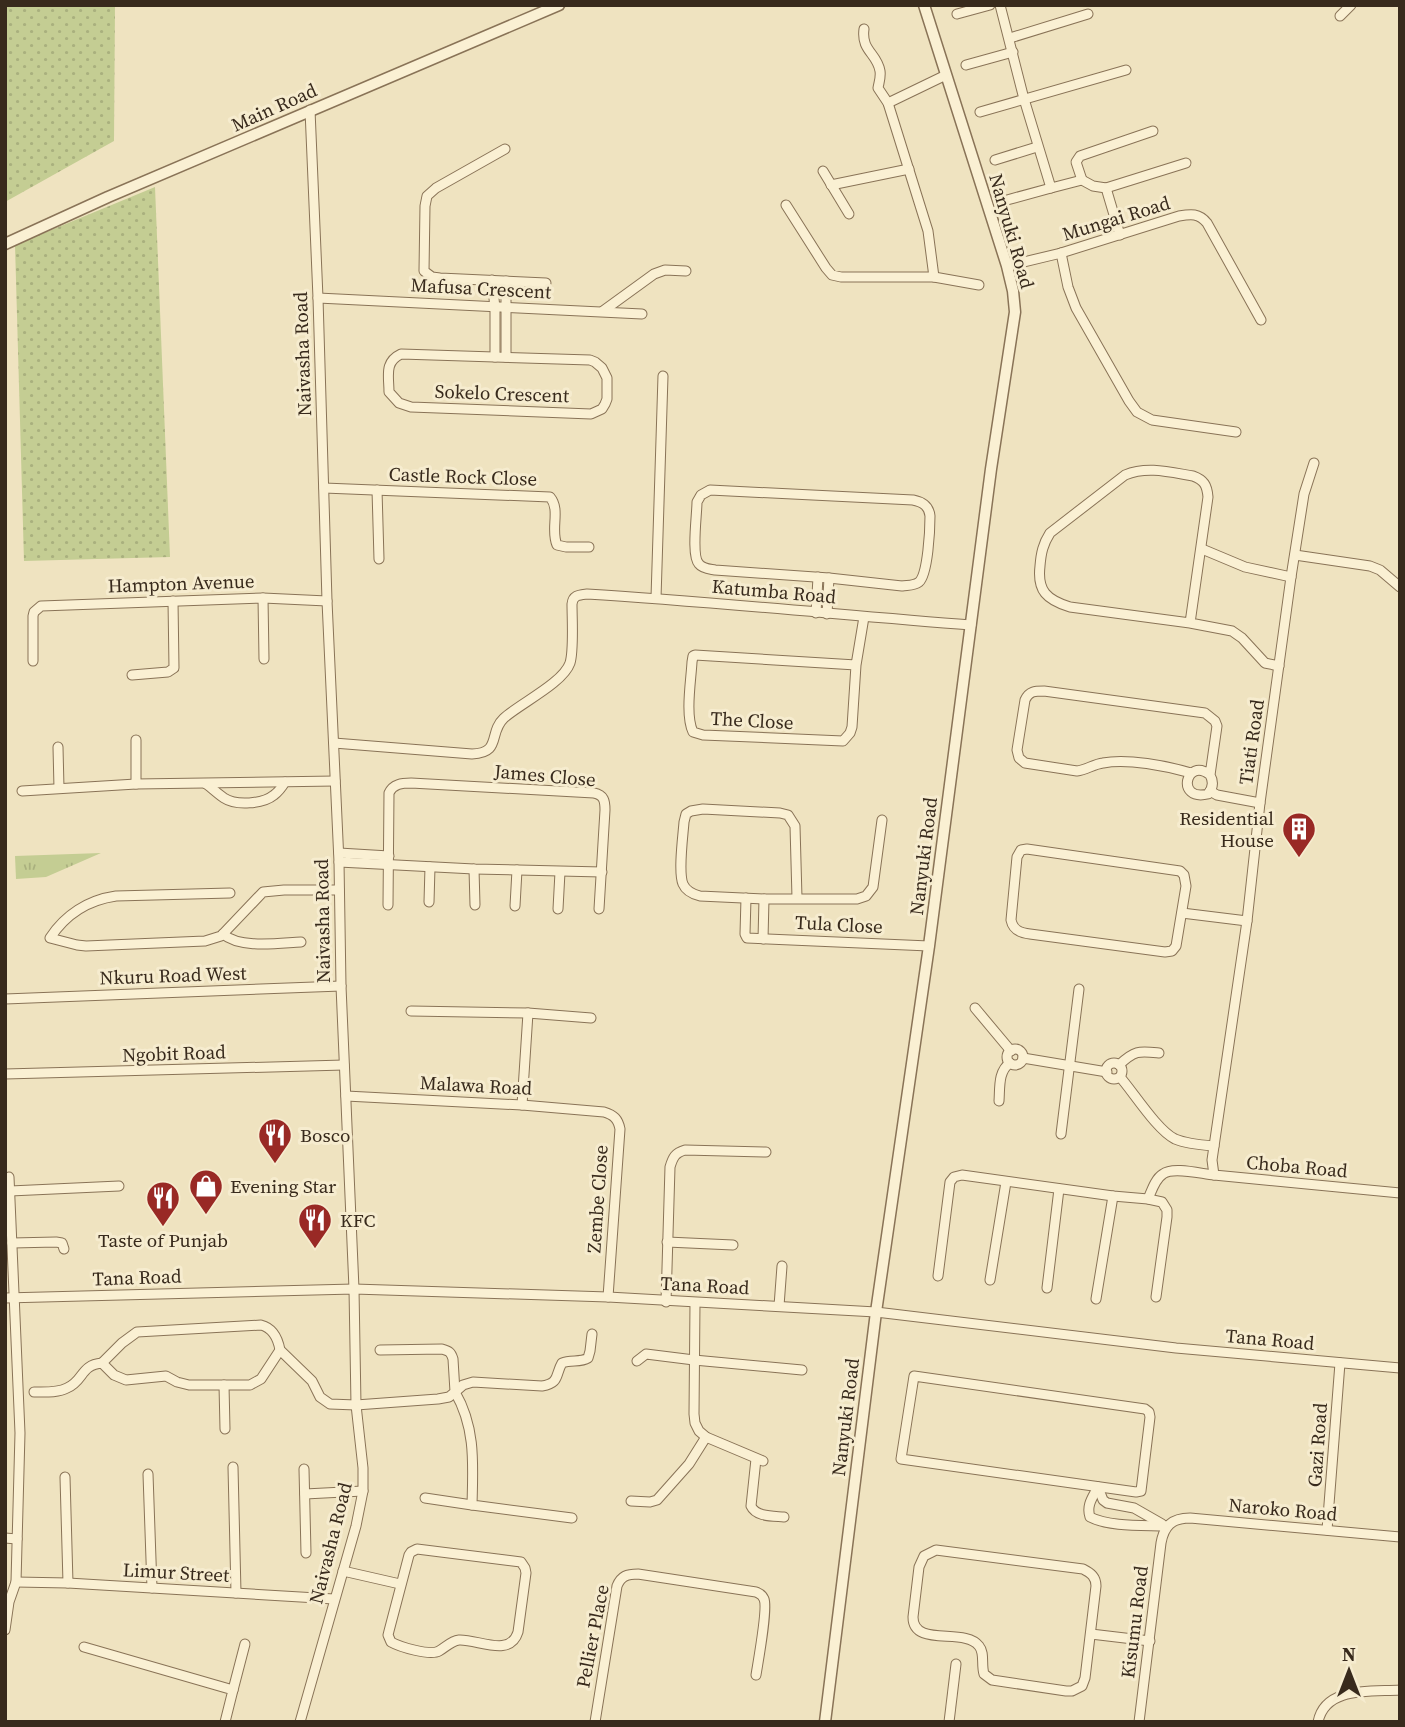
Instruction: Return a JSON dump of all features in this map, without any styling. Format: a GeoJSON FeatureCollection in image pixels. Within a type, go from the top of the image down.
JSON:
{"type":"FeatureCollection","features":[{"type":"Feature","properties":{"kind":"street","name":"Main Road"},"geometry":{"type":"LineString","coordinates":[[5,244],[108,197],[559,5]]}},
{"type":"Feature","properties":{"kind":"street","name":"Nanyuki Road"},"geometry":{"type":"LineString","coordinates":[[825,1722],[876,1311],[929,946],[991,469],[1015,312],[1007,267],[924,5]]}},
{"type":"Feature","properties":{"kind":"street"},"geometry":{"type":"LineString","coordinates":[[957,14],[990,5]]}},
{"type":"Feature","properties":{"kind":"street"},"geometry":{"type":"LineString","coordinates":[[1000,5],[1037,147],[1051,188]]}},
{"type":"Feature","properties":{"kind":"street"},"geometry":{"type":"LineString","coordinates":[[1340,16],[1352,5]]}},
{"type":"Feature","properties":{"kind":"street"},"geometry":{"type":"LineString","coordinates":[[1010,38],[1088,14]]}},
{"type":"Feature","properties":{"kind":"street"},"geometry":{"type":"LineString","coordinates":[[864,29],[865,47],[880,69],[878,88],[888,103],[928,231],[934,277]]}},
{"type":"Feature","properties":{"kind":"street"},"geometry":{"type":"LineString","coordinates":[[965,65],[1013,52]]}},
{"type":"Feature","properties":{"kind":"street"},"geometry":{"type":"LineString","coordinates":[[980,112],[1126,69]]}},
{"type":"Feature","properties":{"kind":"street"},"geometry":{"type":"LineString","coordinates":[[888,103],[946,75]]}},
{"type":"Feature","properties":{"kind":"street","name":"Naivasha Road"},"geometry":{"type":"LineString","coordinates":[[300,1722],[363,1491],[362,1451],[356,1405],[339,857],[310,110]]}},
{"type":"Feature","properties":{"kind":"street"},"geometry":{"type":"LineString","coordinates":[[1153,131],[1080,156],[1076,162],[1082,180],[1093,186],[1106,188],[1186,163]]}},
{"type":"Feature","properties":{"kind":"street"},"geometry":{"type":"LineString","coordinates":[[995,160],[1037,147]]}},
{"type":"Feature","properties":{"kind":"street"},"geometry":{"type":"LineString","coordinates":[[505,149],[436,188],[427,196],[424,271],[432,277],[546,283]]}},
{"type":"Feature","properties":{"kind":"street"},"geometry":{"type":"LineString","coordinates":[[831,185],[909,169]]}},
{"type":"Feature","properties":{"kind":"street"},"geometry":{"type":"LineString","coordinates":[[823,171],[849,214]]}},
{"type":"Feature","properties":{"kind":"street"},"geometry":{"type":"LineString","coordinates":[[1007,200],[1082,180]]}},
{"type":"Feature","properties":{"kind":"street"},"geometry":{"type":"LineString","coordinates":[[1106,188],[1119,235]]}},
{"type":"Feature","properties":{"kind":"street"},"geometry":{"type":"LineString","coordinates":[[786,205],[826,268],[836,276],[934,277],[979,285]]}},
{"type":"Feature","properties":{"kind":"street","name":"Mungai Road"},"geometry":{"type":"LineString","coordinates":[[1007,267],[1179,216],[1199,215],[1207,223],[1261,320]]}},
{"type":"Feature","properties":{"kind":"street"},"geometry":{"type":"LineString","coordinates":[[1060,253],[1076,308],[1137,412],[1152,420],[1236,432]]}},
{"type":"Feature","properties":{"kind":"street"},"geometry":{"type":"LineString","coordinates":[[603,311],[654,274],[665,270],[686,271]]}},
{"type":"Feature","properties":{"kind":"street","name":"Sokelo Crescent"},"geometry":{"type":"LineString","coordinates":[[492,280],[495,357]]}},
{"type":"Feature","properties":{"kind":"street"},"geometry":{"type":"LineString","coordinates":[[506,281],[506,357]]}},
{"type":"Feature","properties":{"kind":"street","name":"Mafusa Crescent"},"geometry":{"type":"LineString","coordinates":[[318,298],[642,314]]}},
{"type":"Feature","properties":{"kind":"street","name":"Sokelo Crescent"},"geometry":{"type":"LineString","coordinates":[[401,355],[495,357],[595,362],[607,378],[605,404],[602,409],[591,414],[411,407],[399,403],[389,392],[389,365],[391,360],[401,355]]}},
{"type":"Feature","properties":{"kind":"street"},"geometry":{"type":"LineString","coordinates":[[656,598],[663,376]]}},
{"type":"Feature","properties":{"kind":"street","name":"Tiati Road"},"geometry":{"type":"LineString","coordinates":[[1213,1149],[1247,921],[1291,577],[1304,494],[1314,463]]}},
{"type":"Feature","properties":{"kind":"street"},"geometry":{"type":"LineString","coordinates":[[1190,623],[1208,497],[1204,482],[1193,475],[1141,470],[1125,475],[1050,533],[1044,542],[1038,576],[1046,595],[1056,603],[1235,632],[1265,663],[1279,666]]}},
{"type":"Feature","properties":{"kind":"street","name":"Castle Rock Close"},"geometry":{"type":"LineString","coordinates":[[324,488],[550,497],[555,503],[556,545],[589,547]]}},
{"type":"Feature","properties":{"kind":"street","name":"Castle Rock Close"},"geometry":{"type":"LineString","coordinates":[[377,490],[379,559]]}},
{"type":"Feature","properties":{"kind":"street"},"geometry":{"type":"LineString","coordinates":[[710,490],[914,500],[928,508],[930,516],[924,570],[917,583],[902,586],[829,578],[703,567],[697,562],[695,552],[699,498],[710,490]]}},
{"type":"Feature","properties":{"kind":"street"},"geometry":{"type":"LineString","coordinates":[[1202,549],[1245,567],[1291,577]]}},
{"type":"Feature","properties":{"kind":"street"},"geometry":{"type":"LineString","coordinates":[[1295,555],[1380,569],[1400,587]]}},
{"type":"Feature","properties":{"kind":"street"},"geometry":{"type":"LineString","coordinates":[[816,613],[818,577]]}},
{"type":"Feature","properties":{"kind":"street"},"geometry":{"type":"LineString","coordinates":[[827,614],[829,578]]}},
{"type":"Feature","properties":{"kind":"street","name":"Katumba Road"},"geometry":{"type":"LineString","coordinates":[[574,597],[587,594],[656,598],[971,625]]}},
{"type":"Feature","properties":{"kind":"street","name":"James Close"},"geometry":{"type":"LineString","coordinates":[[334,743],[485,753],[502,721],[567,668],[571,659],[574,597]]}},
{"type":"Feature","properties":{"kind":"street"},"geometry":{"type":"LineString","coordinates":[[263,598],[264,659]]}},
{"type":"Feature","properties":{"kind":"street","name":"Hampton Avenue"},"geometry":{"type":"LineString","coordinates":[[33,661],[33,616],[37,608],[46,606],[263,598],[327,601]]}},
{"type":"Feature","properties":{"kind":"street"},"geometry":{"type":"LineString","coordinates":[[132,674],[168,672],[174,668],[173,601]]}},
{"type":"Feature","properties":{"kind":"street","name":"The Close"},"geometry":{"type":"LineString","coordinates":[[856,664],[695,655],[691,662],[691,727],[694,732],[704,735],[843,741],[852,727],[856,664],[864,617]]}},
{"type":"Feature","properties":{"kind":"street"},"geometry":{"type":"LineString","coordinates":[[1191,773],[1187,780],[1191,792],[1202,795],[1210,791],[1213,783],[1210,775],[1217,726],[1205,713],[1044,691],[1033,691],[1025,700],[1017,750],[1019,758],[1025,763],[1077,771],[1101,763],[1121,762],[1163,766],[1191,773],[1203,770],[1210,775]]}},
{"type":"Feature","properties":{"kind":"street"},"geometry":{"type":"LineString","coordinates":[[136,740],[136,784]]}},
{"type":"Feature","properties":{"kind":"street"},"geometry":{"type":"LineString","coordinates":[[58,747],[59,788]]}},
{"type":"Feature","properties":{"kind":"street"},"geometry":{"type":"LineString","coordinates":[[22,791],[136,784],[335,781]]}},
{"type":"Feature","properties":{"kind":"street"},"geometry":{"type":"LineString","coordinates":[[206,784],[226,800],[237,803],[269,798],[275,795],[285,782]]}},
{"type":"Feature","properties":{"kind":"street","name":"James Close"},"geometry":{"type":"LineString","coordinates":[[389,860],[389,793],[391,788],[397,785],[411,783],[594,793],[601,795],[604,802],[601,872]]}},
{"type":"Feature","properties":{"kind":"street"},"geometry":{"type":"LineString","coordinates":[[1210,791],[1260,803]]}},
{"type":"Feature","properties":{"kind":"street"},"geometry":{"type":"LineString","coordinates":[[797,898],[795,826],[788,815],[703,809],[688,813],[684,817],[681,876],[684,886],[692,894],[700,896],[764,899],[858,899],[869,894],[873,887],[882,820]]}},
{"type":"Feature","properties":{"kind":"street"},"geometry":{"type":"LineString","coordinates":[[1027,849],[1180,871],[1186,880],[1182,913],[1176,946],[1169,951],[1017,931],[1011,919],[1018,854],[1027,849]]}},
{"type":"Feature","properties":{"kind":"street"},"geometry":{"type":"LineString","coordinates":[[339,857],[389,860],[430,867],[601,872],[599,909]]}},
{"type":"Feature","properties":{"kind":"street"},"geometry":{"type":"LineString","coordinates":[[388,905],[389,860]]}},
{"type":"Feature","properties":{"kind":"street"},"geometry":{"type":"LineString","coordinates":[[429,902],[430,867]]}},
{"type":"Feature","properties":{"kind":"street"},"geometry":{"type":"LineString","coordinates":[[474,869],[475,905]]}},
{"type":"Feature","properties":{"kind":"street"},"geometry":{"type":"LineString","coordinates":[[515,906],[517,870]]}},
{"type":"Feature","properties":{"kind":"street"},"geometry":{"type":"LineString","coordinates":[[558,909],[560,872]]}},
{"type":"Feature","properties":{"kind":"street"},"geometry":{"type":"LineString","coordinates":[[230,893],[103,898],[68,916],[50,938],[77,945],[97,946],[205,941],[223,934],[263,892],[339,890]]}},
{"type":"Feature","properties":{"kind":"street","name":"Tula Close"},"geometry":{"type":"LineString","coordinates":[[746,898],[747,938],[929,946]]}},
{"type":"Feature","properties":{"kind":"street"},"geometry":{"type":"LineString","coordinates":[[763,939],[764,899]]}},
{"type":"Feature","properties":{"kind":"street"},"geometry":{"type":"LineString","coordinates":[[1182,913],[1247,921]]}},
{"type":"Feature","properties":{"kind":"street"},"geometry":{"type":"LineString","coordinates":[[223,934],[233,941],[246,943],[301,942]]}},
{"type":"Feature","properties":{"kind":"street","name":"Nkuru Road West"},"geometry":{"type":"LineString","coordinates":[[5,999],[341,986]]}},
{"type":"Feature","properties":{"kind":"street"},"geometry":{"type":"LineString","coordinates":[[1061,1133],[1079,989]]}},
{"type":"Feature","properties":{"kind":"street"},"geometry":{"type":"LineString","coordinates":[[975,1008],[1011,1051]]}},
{"type":"Feature","properties":{"kind":"street"},"geometry":{"type":"LineString","coordinates":[[411,1012],[528,1013],[591,1018]]}},
{"type":"Feature","properties":{"kind":"street"},"geometry":{"type":"LineString","coordinates":[[522,1105],[528,1013]]}},
{"type":"Feature","properties":{"kind":"street"},"geometry":{"type":"LineString","coordinates":[[999,1101],[1004,1066],[1010,1063],[1020,1064],[1023,1058],[1021,1051],[1011,1051],[1007,1056],[1010,1063]]}},
{"type":"Feature","properties":{"kind":"street"},"geometry":{"type":"LineString","coordinates":[[1119,1065],[1137,1052],[1160,1054]]}},
{"type":"Feature","properties":{"kind":"street"},"geometry":{"type":"LineString","coordinates":[[1023,1058],[1107,1072]]}},
{"type":"Feature","properties":{"kind":"street","name":"Ngobit Road"},"geometry":{"type":"LineString","coordinates":[[5,1074],[344,1065]]}},
{"type":"Feature","properties":{"kind":"street"},"geometry":{"type":"LineString","coordinates":[[1109,1065],[1119,1065],[1122,1070],[1120,1077],[1110,1077],[1107,1072],[1109,1065]]}},
{"type":"Feature","properties":{"kind":"street"},"geometry":{"type":"LineString","coordinates":[[1120,1077],[1159,1126],[1172,1137],[1213,1149],[1214,1175]]}},
{"type":"Feature","properties":{"kind":"street","name":"Malawa Road"},"geometry":{"type":"LineString","coordinates":[[346,1096],[604,1112]]}},
{"type":"Feature","properties":{"kind":"street","name":"Zembe Close"},"geometry":{"type":"LineString","coordinates":[[604,1112],[615,1117],[620,1129],[608,1297]]}},
{"type":"Feature","properties":{"kind":"street"},"geometry":{"type":"LineString","coordinates":[[666,1301],[670,1167],[676,1152],[766,1152]]}},
{"type":"Feature","properties":{"kind":"street","name":"Choba Road"},"geometry":{"type":"LineString","coordinates":[[1148,1199],[1155,1182],[1167,1171],[1400,1193]]}},
{"type":"Feature","properties":{"kind":"street"},"geometry":{"type":"LineString","coordinates":[[938,1276],[950,1180],[962,1175],[1162,1202],[1167,1210],[1156,1297]]}},
{"type":"Feature","properties":{"kind":"street"},"geometry":{"type":"LineString","coordinates":[[5,1630],[9,1602],[16,1582],[20,1433],[10,1298],[12,1243],[9,1177]]}},
{"type":"Feature","properties":{"kind":"street"},"geometry":{"type":"LineString","coordinates":[[990,1280],[1006,1182]]}},
{"type":"Feature","properties":{"kind":"street"},"geometry":{"type":"LineString","coordinates":[[10,1191],[119,1186]]}},
{"type":"Feature","properties":{"kind":"street"},"geometry":{"type":"LineString","coordinates":[[1047,1289],[1059,1189]]}},
{"type":"Feature","properties":{"kind":"street"},"geometry":{"type":"LineString","coordinates":[[1096,1299],[1112,1196]]}},
{"type":"Feature","properties":{"kind":"street"},"geometry":{"type":"LineString","coordinates":[[12,1243],[56,1242],[62,1243],[64,1249]]}},
{"type":"Feature","properties":{"kind":"street"},"geometry":{"type":"LineString","coordinates":[[667,1242],[733,1245]]}},
{"type":"Feature","properties":{"kind":"street"},"geometry":{"type":"LineString","coordinates":[[779,1306],[782,1266]]}},
{"type":"Feature","properties":{"kind":"street","name":"Tana Road"},"geometry":{"type":"LineString","coordinates":[[10,1298],[354,1289],[608,1297],[876,1311],[1176,1348],[1400,1368]]}},
{"type":"Feature","properties":{"kind":"street"},"geometry":{"type":"LineString","coordinates":[[695,1303],[695,1423],[706,1437],[759,1460],[752,1510],[784,1517]]}},
{"type":"Feature","properties":{"kind":"street"},"geometry":{"type":"LineString","coordinates":[[34,1392],[67,1388],[92,1364],[102,1363],[129,1337],[143,1331],[261,1325],[272,1330],[280,1350],[312,1381],[321,1399],[330,1404],[356,1405],[439,1399],[449,1397],[463,1385],[473,1382],[548,1385],[556,1380],[562,1363],[588,1358],[592,1334]]}},
{"type":"Feature","properties":{"kind":"street"},"geometry":{"type":"LineString","coordinates":[[380,1350],[442,1349],[452,1354],[455,1392],[467,1415],[472,1445],[472,1504]]}},
{"type":"Feature","properties":{"kind":"street"},"geometry":{"type":"LineString","coordinates":[[102,1363],[114,1375],[126,1380],[166,1376],[189,1385],[250,1385],[264,1376],[280,1350]]}},
{"type":"Feature","properties":{"kind":"street"},"geometry":{"type":"LineString","coordinates":[[637,1361],[646,1354],[802,1370]]}},
{"type":"Feature","properties":{"kind":"street","name":"Gazi Road"},"geometry":{"type":"LineString","coordinates":[[1328,1530],[1340,1363]]}},
{"type":"Feature","properties":{"kind":"street"},"geometry":{"type":"LineString","coordinates":[[914,1376],[1145,1409],[1150,1417],[1141,1491],[1098,1487],[901,1459],[914,1376]]}},
{"type":"Feature","properties":{"kind":"street"},"geometry":{"type":"LineString","coordinates":[[224,1385],[225,1429]]}},
{"type":"Feature","properties":{"kind":"street"},"geometry":{"type":"LineString","coordinates":[[631,1501],[657,1500],[689,1464],[706,1437]]}},
{"type":"Feature","properties":{"kind":"street"},"geometry":{"type":"LineString","coordinates":[[233,1467],[236,1593]]}},
{"type":"Feature","properties":{"kind":"street"},"geometry":{"type":"LineString","coordinates":[[304,1469],[306,1553]]}},
{"type":"Feature","properties":{"kind":"street"},"geometry":{"type":"LineString","coordinates":[[148,1474],[152,1588]]}},
{"type":"Feature","properties":{"kind":"street"},"geometry":{"type":"LineString","coordinates":[[65,1478],[68,1583]]}},
{"type":"Feature","properties":{"kind":"street"},"geometry":{"type":"LineString","coordinates":[[1098,1487],[1102,1500],[1107,1503],[1134,1508],[1166,1526]]}},
{"type":"Feature","properties":{"kind":"street","name":"Naroko Road"},"geometry":{"type":"LineString","coordinates":[[1098,1487],[1088,1511],[1090,1517],[1096,1520],[1166,1526],[1174,1520],[1190,1518],[1400,1537]]}},
{"type":"Feature","properties":{"kind":"street"},"geometry":{"type":"LineString","coordinates":[[305,1494],[363,1491]]}},
{"type":"Feature","properties":{"kind":"street"},"geometry":{"type":"LineString","coordinates":[[425,1498],[572,1518]]}},
{"type":"Feature","properties":{"kind":"street","name":"Kisumu Road"},"geometry":{"type":"LineString","coordinates":[[1139,1722],[1161,1543],[1166,1526]]}},
{"type":"Feature","properties":{"kind":"street"},"geometry":{"type":"LineString","coordinates":[[5,1538],[17,1539]]}},
{"type":"Feature","properties":{"kind":"street"},"geometry":{"type":"LineString","coordinates":[[417,1549],[521,1562],[526,1573],[517,1636],[509,1645],[501,1646],[455,1641],[432,1653],[394,1644],[389,1639],[389,1630],[400,1584],[409,1555],[417,1549]]}},
{"type":"Feature","properties":{"kind":"street"},"geometry":{"type":"LineString","coordinates":[[941,1550],[1083,1569],[1090,1573],[1096,1582],[1091,1634],[1085,1678],[1078,1689],[1066,1691],[992,1680],[984,1674],[982,1652],[976,1643],[929,1634],[915,1628],[913,1617],[921,1559],[931,1551],[941,1550]]}},
{"type":"Feature","properties":{"kind":"street"},"geometry":{"type":"LineString","coordinates":[[343,1572],[400,1584]]}},
{"type":"Feature","properties":{"kind":"street","name":"Pellier Place"},"geometry":{"type":"LineString","coordinates":[[595,1722],[617,1586],[627,1575],[638,1574],[756,1592],[764,1598],[765,1609],[756,1675]]}},
{"type":"Feature","properties":{"kind":"street","name":"Limur Street"},"geometry":{"type":"LineString","coordinates":[[16,1582],[334,1599]]}},
{"type":"Feature","properties":{"kind":"street"},"geometry":{"type":"LineString","coordinates":[[1091,1634],[1150,1641]]}},
{"type":"Feature","properties":{"kind":"street"},"geometry":{"type":"LineString","coordinates":[[225,1722],[245,1644]]}},
{"type":"Feature","properties":{"kind":"street"},"geometry":{"type":"LineString","coordinates":[[84,1647],[233,1690]]}},
{"type":"Feature","properties":{"kind":"street"},"geometry":{"type":"LineString","coordinates":[[948,1722],[956,1664]]}},
{"type":"Feature","properties":{"kind":"street"},"geometry":{"type":"LineString","coordinates":[[1318,1722],[1319,1714],[1325,1706],[1338,1696],[1400,1690]]}},
{"type":"Feature","properties":{"kind":"green space"},"geometry":{"type":"Polygon","coordinates":[[[5,5],[115,5],[114,141],[5,202],[5,5]]]}},
{"type":"Feature","properties":{"kind":"green space"},"geometry":{"type":"Polygon","coordinates":[[[155,187],[170,557],[24,561],[15,245],[155,187]]]}},
{"type":"Feature","properties":{"kind":"green space"},"geometry":{"type":"Polygon","coordinates":[[[101,853],[46,877],[16,879],[15,856],[101,853]]]}},
{"type":"Feature","properties":{"kind":"place","name":"Residential House"},"geometry":{"type":"Point","coordinates":[1299,859]}},
{"type":"Feature","properties":{"kind":"place","name":"Bosco"},"geometry":{"type":"Point","coordinates":[275,1165]}},
{"type":"Feature","properties":{"kind":"place","name":"Evening Star"},"geometry":{"type":"Point","coordinates":[206,1216]}},
{"type":"Feature","properties":{"kind":"place","name":"Taste of Punjab"},"geometry":{"type":"Point","coordinates":[163,1228]}},
{"type":"Feature","properties":{"kind":"place","name":"KFC"},"geometry":{"type":"Point","coordinates":[315,1250]}}]}
